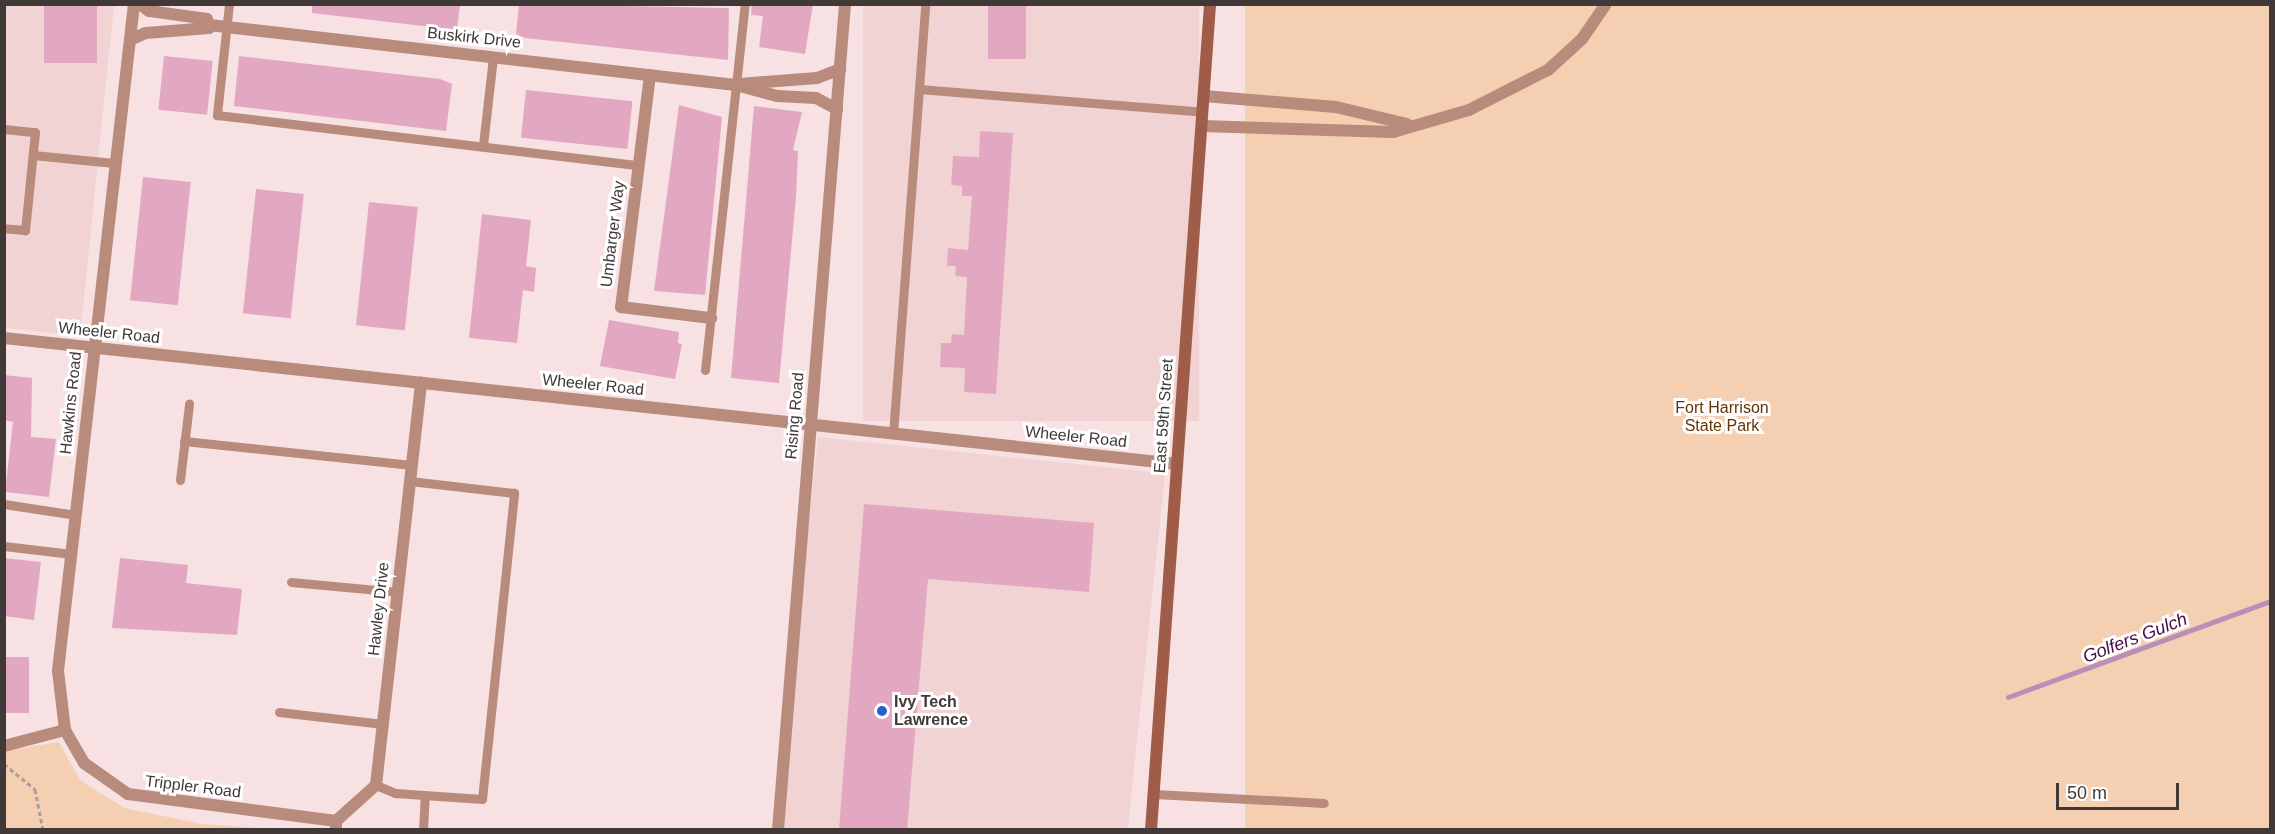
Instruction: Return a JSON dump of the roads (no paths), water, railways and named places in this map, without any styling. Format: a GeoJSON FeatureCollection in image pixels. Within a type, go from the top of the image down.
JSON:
{"type":"FeatureCollection","features":[{"type":"Feature","properties":{"kind":"street","name":"Hawkins Road"},"geometry":{"type":"LineString","coordinates":[[58,697],[93,348],[134,4]]}},
{"type":"Feature","properties":{"kind":"street","name":"Buskirk Drive"},"geometry":{"type":"LineString","coordinates":[[130,40],[146,33],[206,33],[209,25],[207,19],[149,11],[140,4]]}},
{"type":"Feature","properties":{"kind":"street","name":"Rising Road"},"geometry":{"type":"LineString","coordinates":[[778,830],[845,4]]}},
{"type":"Feature","properties":{"kind":"street","name":"East 59th Street"},"geometry":{"type":"LineString","coordinates":[[1151,830],[1210,4]]}},
{"type":"Feature","properties":{"kind":"street"},"geometry":{"type":"LineString","coordinates":[[1202,126],[1331,133],[1393,132],[1407,124],[1469,110],[1533,80],[1581,39],[1606,4]]}},
{"type":"Feature","properties":{"kind":"street","name":"Buskirk Drive"},"geometry":{"type":"LineString","coordinates":[[209,25],[736,85],[777,96],[816,98],[837,109]]}},
{"type":"Feature","properties":{"kind":"street","name":"Buskirk Drive"},"geometry":{"type":"LineString","coordinates":[[736,85],[817,78],[840,69]]}},
{"type":"Feature","properties":{"kind":"street","name":"Umbarger Way"},"geometry":{"type":"LineString","coordinates":[[650,75],[621,307],[711,318]]}},
{"type":"Feature","properties":{"kind":"street"},"geometry":{"type":"LineString","coordinates":[[1204,96],[1336,107],[1407,124]]}},
{"type":"Feature","properties":{"kind":"street","name":"Wheeler Road"},"geometry":{"type":"LineString","coordinates":[[4,339],[1177,464]]}},
{"type":"Feature","properties":{"kind":"street","name":"Hawley Drive"},"geometry":{"type":"LineString","coordinates":[[376,785],[421,383]]}},
{"type":"Feature","properties":{"kind":"street","name":"Trippler Road"},"geometry":{"type":"LineString","coordinates":[[58,697],[65,730],[84,763],[128,794],[336,825]]}},
{"type":"Feature","properties":{"kind":"street"},"geometry":{"type":"LineString","coordinates":[[4,746],[65,730]]}},
{"type":"Feature","properties":{"kind":"street"},"geometry":{"type":"LineString","coordinates":[[336,825],[376,785]]}},
{"type":"Feature","properties":{"kind":"lane"},"geometry":{"type":"LineString","coordinates":[[229,4],[217,115],[638,165]]}},
{"type":"Feature","properties":{"kind":"lane"},"geometry":{"type":"LineString","coordinates":[[705,370],[745,4]]}},
{"type":"Feature","properties":{"kind":"lane"},"geometry":{"type":"LineString","coordinates":[[893,434],[925,4]]}},
{"type":"Feature","properties":{"kind":"lane"},"geometry":{"type":"LineString","coordinates":[[483,145],[493,57]]}},
{"type":"Feature","properties":{"kind":"lane"},"geometry":{"type":"LineString","coordinates":[[918,89],[1203,112]]}},
{"type":"Feature","properties":{"kind":"lane"},"geometry":{"type":"LineString","coordinates":[[4,129],[35,132],[25,230],[4,228]]}},
{"type":"Feature","properties":{"kind":"lane"},"geometry":{"type":"LineString","coordinates":[[33,155],[114,163]]}},
{"type":"Feature","properties":{"kind":"lane"},"geometry":{"type":"LineString","coordinates":[[180,480],[189,404]]}},
{"type":"Feature","properties":{"kind":"lane"},"geometry":{"type":"LineString","coordinates":[[184,441],[412,465]]}},
{"type":"Feature","properties":{"kind":"lane"},"geometry":{"type":"LineString","coordinates":[[376,785],[426,795],[482,799],[514,493],[410,481]]}},
{"type":"Feature","properties":{"kind":"lane"},"geometry":{"type":"LineString","coordinates":[[4,504],[76,515]]}},
{"type":"Feature","properties":{"kind":"lane"},"geometry":{"type":"LineString","coordinates":[[4,546],[72,554]]}},
{"type":"Feature","properties":{"kind":"lane"},"geometry":{"type":"LineString","coordinates":[[291,582],[398,592]]}},
{"type":"Feature","properties":{"kind":"lane"},"geometry":{"type":"LineString","coordinates":[[279,712],[383,724]]}},
{"type":"Feature","properties":{"kind":"lane"},"geometry":{"type":"LineString","coordinates":[[1154,794],[1324,803]]}},
{"type":"Feature","properties":{"kind":"lane"},"geometry":{"type":"LineString","coordinates":[[423,830],[426,795]]}},
{"type":"Feature","properties":{"kind":"waterway","name":"Golfers Gulch"},"geometry":{"type":"LineString","coordinates":[[2008,697],[2270,601]]}},
{"type":"Feature","properties":{"kind":"place","name":"Ivy Tech Lawrence"},"geometry":{"type":"Point","coordinates":[882,711]}},
{"type":"Feature","properties":{"kind":"park label","name":"Fort Harrison State Park"},"geometry":{"type":"Point","coordinates":[1722,417]}}]}
